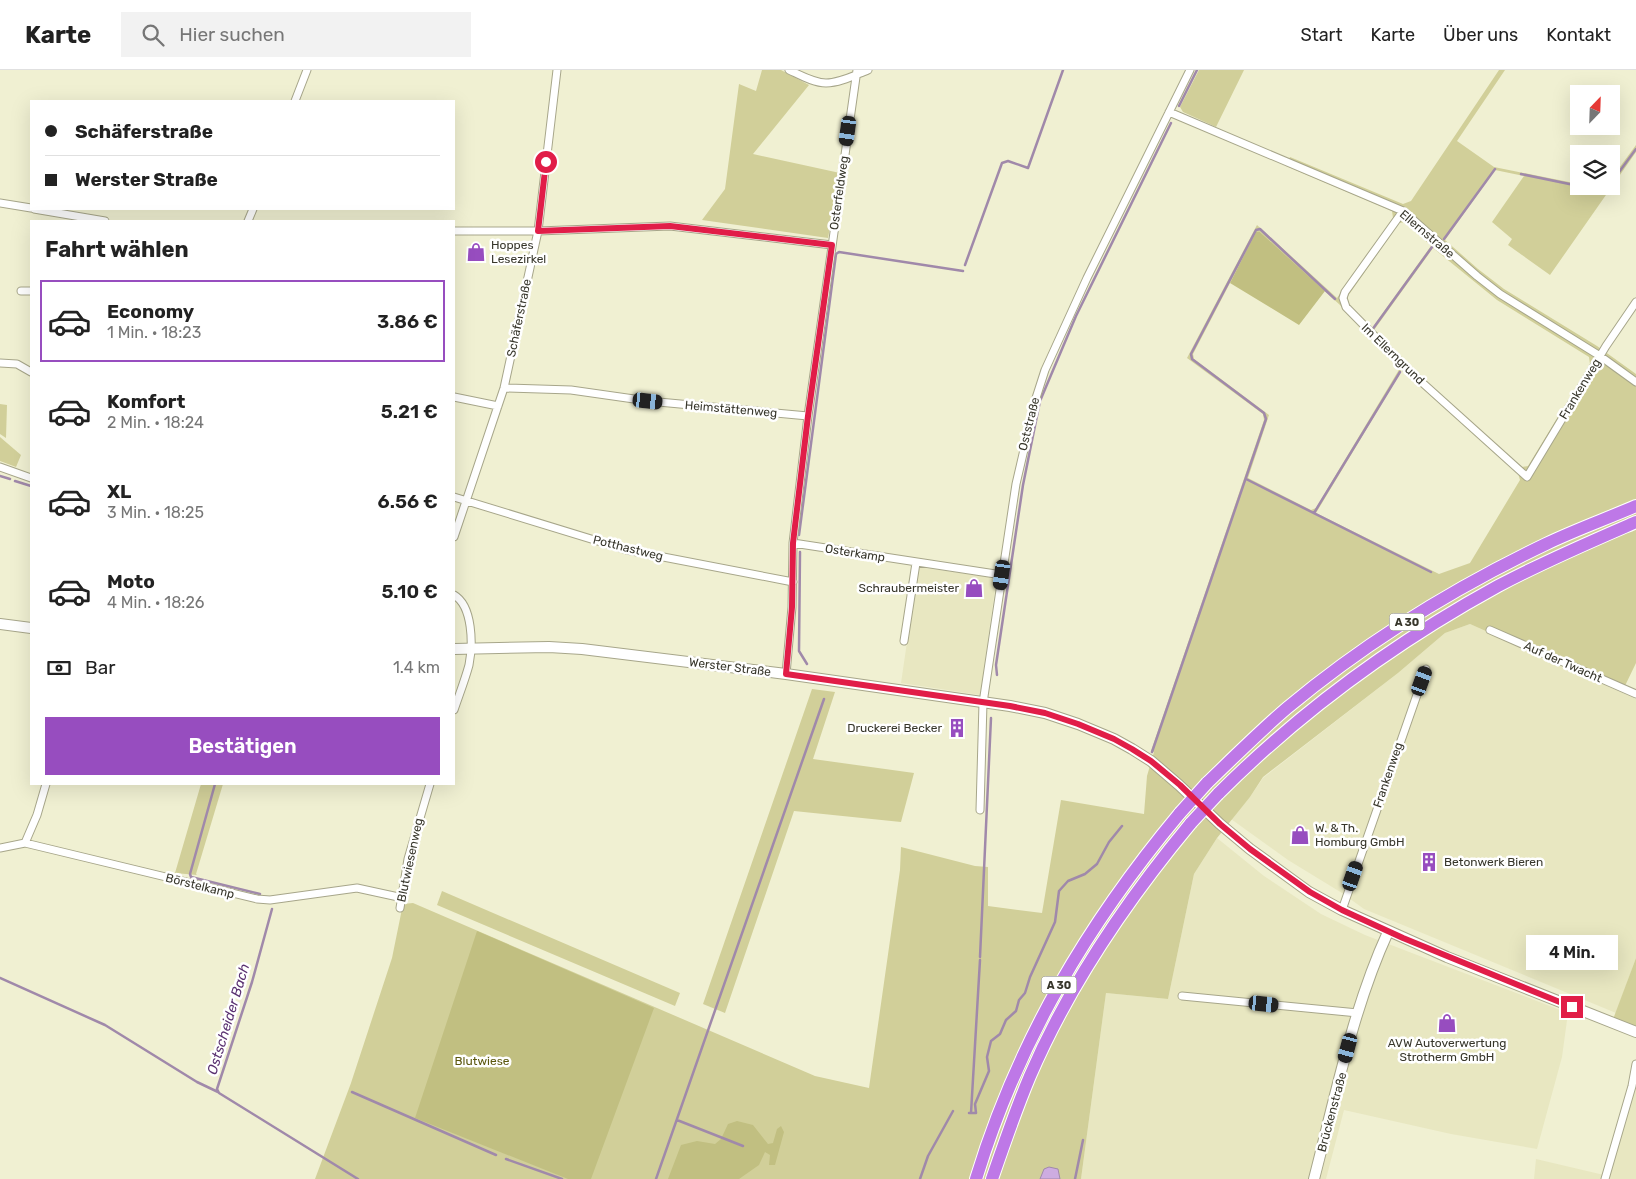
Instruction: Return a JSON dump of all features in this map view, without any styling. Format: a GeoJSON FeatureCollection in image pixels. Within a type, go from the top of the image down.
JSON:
{"type":"FeatureCollection","features":[{"type":"Feature","properties":{"kind":"highway","name":"A 30"},"geometry":{"type":"LineString","coordinates":[[976,1179],[994,1124],[1015,1073],[1051,999],[1106,909],[1133,871],[1180,813],[1208,783],[1287,709],[1339,668],[1409,620],[1479,578],[1546,544],[1636,506]]}},
{"type":"Feature","properties":{"kind":"highway","name":"A 30"},"geometry":{"type":"LineString","coordinates":[[992,1179],[1012,1120],[1031,1074],[1053,1027],[1075,987],[1102,942],[1134,896],[1191,824],[1218,794],[1256,756],[1290,727],[1379,658],[1436,622],[1499,586],[1555,558],[1636,522]]}},
{"type":"Feature","properties":{"kind":"main road"},"geometry":{"type":"LineString","coordinates":[[0,624],[30,628]]}},
{"type":"Feature","properties":{"kind":"main road","name":"Werster Straße"},"geometry":{"type":"LineString","coordinates":[[455,648],[549,647],[582,650],[786,674],[1045,713],[1114,739],[1151,761],[1250,849],[1310,892],[1342,910],[1388,932],[1635,1029]]}},
{"type":"Feature","properties":{"kind":"main road","name":"Brückenstraße"},"geometry":{"type":"LineString","coordinates":[[1314,1179],[1358,1013],[1376,959],[1388,932]]}},
{"type":"Feature","properties":{"kind":"street"},"geometry":{"type":"LineString","coordinates":[[295,100],[307,70]]}},
{"type":"Feature","properties":{"kind":"street","name":"Schäferstraße"},"geometry":{"type":"LineString","coordinates":[[455,534],[504,388],[538,231],[557,70]]}},
{"type":"Feature","properties":{"kind":"street"},"geometry":{"type":"LineString","coordinates":[[789,70],[826,83],[856,72],[868,70]]}},
{"type":"Feature","properties":{"kind":"street","name":"Oststraße"},"geometry":{"type":"LineString","coordinates":[[980,810],[983,703],[1016,484],[1033,406],[1045,370],[1087,278],[1190,70]]}},
{"type":"Feature","properties":{"kind":"street","name":"Osterfeldweg"},"geometry":{"type":"LineString","coordinates":[[786,674],[792,607],[793,543],[808,416],[856,72]]}},
{"type":"Feature","properties":{"kind":"street","name":"Ellernstraße"},"geometry":{"type":"LineString","coordinates":[[1169,112],[1403,211],[1500,294],[1600,356],[1636,382]]}},
{"type":"Feature","properties":{"kind":"street"},"geometry":{"type":"LineString","coordinates":[[0,203],[30,208]]}},
{"type":"Feature","properties":{"kind":"street"},"geometry":{"type":"LineString","coordinates":[[40,210],[76,219],[90,220]]}},
{"type":"Feature","properties":{"kind":"street","name":"Im Ellerngrund"},"geometry":{"type":"LineString","coordinates":[[1403,211],[1345,292],[1343,298],[1346,306],[1406,368],[1528,477]]}},
{"type":"Feature","properties":{"kind":"street"},"geometry":{"type":"LineString","coordinates":[[455,231],[538,231],[670,226],[832,245]]}},
{"type":"Feature","properties":{"kind":"street"},"geometry":{"type":"LineString","coordinates":[[21,291],[30,291]]}},
{"type":"Feature","properties":{"kind":"street","name":"Frankenweg"},"geometry":{"type":"LineString","coordinates":[[1528,477],[1600,356],[1636,302]]}},
{"type":"Feature","properties":{"kind":"street"},"geometry":{"type":"LineString","coordinates":[[0,363],[17,364],[30,371]]}},
{"type":"Feature","properties":{"kind":"street","name":"Heimstättenweg"},"geometry":{"type":"LineString","coordinates":[[504,388],[571,390],[648,401],[808,416]]}},
{"type":"Feature","properties":{"kind":"street"},"geometry":{"type":"LineString","coordinates":[[455,397],[498,406]]}},
{"type":"Feature","properties":{"kind":"street"},"geometry":{"type":"LineString","coordinates":[[0,467],[30,478]]}},
{"type":"Feature","properties":{"kind":"street"},"geometry":{"type":"LineString","coordinates":[[455,496],[466,501]]}},
{"type":"Feature","properties":{"kind":"street","name":"Potthastweg"},"geometry":{"type":"LineString","coordinates":[[466,501],[627,550],[792,582]]}},
{"type":"Feature","properties":{"kind":"street","name":"Osterkamp"},"geometry":{"type":"LineString","coordinates":[[793,543],[1002,575]]}},
{"type":"Feature","properties":{"kind":"street"},"geometry":{"type":"LineString","coordinates":[[904,641],[916,563]]}},
{"type":"Feature","properties":{"kind":"street"},"geometry":{"type":"LineString","coordinates":[[455,596],[462,602],[469,616],[470,648],[469,664],[455,707]]}},
{"type":"Feature","properties":{"kind":"street","name":"Auf der Twacht"},"geometry":{"type":"LineString","coordinates":[[1490,630],[1636,694]]}},
{"type":"Feature","properties":{"kind":"street","name":"Frankenweg"},"geometry":{"type":"LineString","coordinates":[[1342,910],[1426,669]]}},
{"type":"Feature","properties":{"kind":"street"},"geometry":{"type":"LineString","coordinates":[[26,843],[46,785]]}},
{"type":"Feature","properties":{"kind":"street","name":"Blutwiesenweg"},"geometry":{"type":"LineString","coordinates":[[400,908],[408,859],[430,785]]}},
{"type":"Feature","properties":{"kind":"street","name":"Börstelkamp"},"geometry":{"type":"LineString","coordinates":[[0,848],[26,843],[257,900],[270,900],[357,888],[403,898]]}},
{"type":"Feature","properties":{"kind":"street"},"geometry":{"type":"LineString","coordinates":[[1182,996],[1358,1013]]}},
{"type":"Feature","properties":{"kind":"street"},"geometry":{"type":"LineString","coordinates":[[1605,1179],[1632,1086],[1636,1064]]}},
{"type":"Feature","properties":{"kind":"shaded area"},"geometry":{"type":"Polygon","coordinates":[[[918,567],[989,577],[996,582],[980,695],[901,683],[918,567]]]}},
{"type":"Feature","properties":{"kind":"shaded area"},"geometry":{"type":"Polygon","coordinates":[[[1470,624],[1636,699],[1636,958],[1616,1013],[1364,909],[1342,893],[1288,860],[1231,819],[1263,778],[1398,673],[1445,633],[1470,624]]]}},
{"type":"Feature","properties":{"kind":"shaded area"},"geometry":{"type":"Polygon","coordinates":[[[1217,838],[1264,876],[1321,914],[1365,935],[1568,1013],[1562,1057],[1537,1149],[1451,1134],[1344,1110],[1326,1179],[1081,1179],[1106,993],[1168,999],[1194,874],[1217,838]]]}},
{"type":"Feature","properties":{"kind":"shaded area"},"geometry":{"type":"Polygon","coordinates":[[[1636,1081],[1636,1179],[1534,1179],[1536,1159],[1604,1175],[1636,1081]]]}},
{"type":"Feature","properties":{"kind":"shaded area"},"geometry":{"type":"Polygon","coordinates":[[[1049,1167],[1058,1169],[1060,1179],[1040,1179],[1044,1169],[1049,1167]]]}},
{"type":"Feature","properties":{"kind":"green space"},"geometry":{"type":"Polygon","coordinates":[[[762,70],[781,70],[809,85],[753,154],[840,173],[828,238],[702,220],[725,189],[739,84],[756,91],[762,70]]]}},
{"type":"Feature","properties":{"kind":"green space"},"geometry":{"type":"Polygon","coordinates":[[[1199,70],[1244,70],[1216,127],[1183,112],[1180,107],[1199,70]]]}},
{"type":"Feature","properties":{"kind":"green space","name":"Blutwiese"},"geometry":{"type":"Polygon","coordinates":[[[1499,70],[1505,70],[1457,141],[1494,167],[1570,182],[1570,195],[1606,195],[1550,275],[1508,245],[1512,239],[1492,222],[1524,176],[1495,170],[1445,240],[1504,289],[1597,346],[1636,374],[1636,663],[1622,692],[1470,624],[1445,633],[1398,673],[1263,777],[1250,797],[1217,838],[1194,874],[1168,999],[1106,993],[1081,1179],[315,1179],[351,1083],[392,958],[403,904],[413,903],[815,1076],[869,1088],[900,870],[901,847],[975,866],[988,867],[988,906],[1042,913],[1061,800],[1144,814],[1147,776],[1154,752],[1151,751],[1264,420],[1263,414],[1187,358],[1257,225],[1337,298],[1393,218],[1392,211],[1286,166],[1290,157],[1403,204],[1411,201],[1499,70]],[[1406,222],[1399,223],[1348,296],[1348,304],[1372,328],[1431,246],[1406,222]],[[1260,232],[1256,233],[1193,354],[1194,359],[1269,415],[1248,478],[1311,510],[1316,508],[1400,368],[1340,305],[1260,232]],[[1433,248],[1374,330],[1407,365],[1522,467],[1528,466],[1590,364],[1589,357],[1497,300],[1433,248]],[[1402,370],[1316,513],[1439,574],[1470,563],[1520,480],[1518,473],[1402,370]]]}},
{"type":"Feature","properties":{"kind":"green space"},"geometry":{"type":"Polygon","coordinates":[[[1636,145],[1636,152],[1620,175],[1620,167],[1636,145]]]}},
{"type":"Feature","properties":{"kind":"green space"},"geometry":{"type":"Polygon","coordinates":[[[1256,232],[1260,232],[1325,291],[1299,325],[1230,283],[1256,232]]]}},
{"type":"Feature","properties":{"kind":"green space"},"geometry":{"type":"Polygon","coordinates":[[[0,404],[7,405],[6,438],[0,434],[0,404]]]}},
{"type":"Feature","properties":{"kind":"green space"},"geometry":{"type":"Polygon","coordinates":[[[0,437],[21,455],[16,467],[0,461],[0,437]]]}},
{"type":"Feature","properties":{"kind":"green space"},"geometry":{"type":"Polygon","coordinates":[[[812,689],[835,692],[813,759],[914,773],[901,822],[794,811],[725,1013],[703,1004],[812,689]]]}},
{"type":"Feature","properties":{"kind":"green space"},"geometry":{"type":"Polygon","coordinates":[[[201,785],[223,785],[197,875],[175,873],[201,785]]]}},
{"type":"Feature","properties":{"kind":"green space"},"geometry":{"type":"Polygon","coordinates":[[[442,891],[680,993],[675,1006],[437,905],[442,891]]]}},
{"type":"Feature","properties":{"kind":"green space","name":"Blutwiese"},"geometry":{"type":"Polygon","coordinates":[[[477,931],[654,1008],[591,1179],[568,1179],[415,1118],[477,931]]]}},
{"type":"Feature","properties":{"kind":"green space"},"geometry":{"type":"Polygon","coordinates":[[[1636,958],[1636,1031],[1612,1022],[1636,958]]]}},
{"type":"Feature","properties":{"kind":"green space"},"geometry":{"type":"Polygon","coordinates":[[[737,1121],[753,1125],[768,1144],[773,1143],[777,1129],[781,1126],[784,1132],[775,1165],[769,1165],[770,1155],[765,1152],[759,1165],[739,1179],[668,1179],[681,1145],[697,1141],[715,1144],[721,1139],[728,1124],[737,1121]]]}},
{"type":"Feature","properties":{"kind":"waterway"},"geometry":{"type":"LineString","coordinates":[[965,265],[1002,163],[1008,161],[1028,168],[1063,70]]}},
{"type":"Feature","properties":{"kind":"waterway"},"geometry":{"type":"LineString","coordinates":[[1179,106],[1197,70]]}},
{"type":"Feature","properties":{"kind":"waterway"},"geometry":{"type":"LineString","coordinates":[[997,675],[996,665],[1023,485],[1040,401],[1076,316],[1171,123]]}},
{"type":"Feature","properties":{"kind":"waterway"},"geometry":{"type":"LineString","coordinates":[[1620,171],[1636,149]]}},
{"type":"Feature","properties":{"kind":"waterway"},"geometry":{"type":"LineString","coordinates":[[1444,239],[1495,169]]}},
{"type":"Feature","properties":{"kind":"waterway"},"geometry":{"type":"LineString","coordinates":[[1521,174],[1570,184]]}},
{"type":"Feature","properties":{"kind":"waterway"},"geometry":{"type":"LineString","coordinates":[[1152,752],[1266,419],[1264,413],[1192,359],[1191,354],[1256,230],[1260,229],[1335,299]]}},
{"type":"Feature","properties":{"kind":"waterway"},"geometry":{"type":"LineString","coordinates":[[1371,329],[1432,247]]}},
{"type":"Feature","properties":{"kind":"waterway"},"geometry":{"type":"LineString","coordinates":[[799,535],[836,254],[839,252],[963,271]]}},
{"type":"Feature","properties":{"kind":"waterway"},"geometry":{"type":"LineString","coordinates":[[1314,513],[1400,372]]}},
{"type":"Feature","properties":{"kind":"waterway","name":"Ostscheider Bach"},"geometry":{"type":"LineString","coordinates":[[0,476],[10,479]]}},
{"type":"Feature","properties":{"kind":"waterway"},"geometry":{"type":"LineString","coordinates":[[1246,479],[1431,572]]}},
{"type":"Feature","properties":{"kind":"waterway","name":"Ostscheider Bach"},"geometry":{"type":"LineString","coordinates":[[15,481],[30,486]]}},
{"type":"Feature","properties":{"kind":"waterway"},"geometry":{"type":"LineString","coordinates":[[800,552],[799,651],[807,664]]}},
{"type":"Feature","properties":{"kind":"waterway"},"geometry":{"type":"LineString","coordinates":[[656,1179],[824,699]]}},
{"type":"Feature","properties":{"kind":"waterway"},"geometry":{"type":"LineString","coordinates":[[980,957],[991,718]]}},
{"type":"Feature","properties":{"kind":"waterway","name":"Ostscheider Bach"},"geometry":{"type":"LineString","coordinates":[[215,785],[190,874],[191,877],[260,894]]}},
{"type":"Feature","properties":{"kind":"waterway"},"geometry":{"type":"LineString","coordinates":[[969,1113],[976,1113],[975,1104],[989,1071],[987,1057],[991,1041],[1000,1034],[1006,1020],[1016,1011],[1019,1000],[1025,993],[1030,977],[1055,922],[1059,891],[1068,881],[1085,874],[1097,864],[1109,842],[1122,826]]}},
{"type":"Feature","properties":{"kind":"waterway","name":"Ostscheider Bach"},"geometry":{"type":"LineString","coordinates":[[272,909],[252,982],[217,1089],[219,1093],[358,1179]]}},
{"type":"Feature","properties":{"kind":"waterway"},"geometry":{"type":"LineString","coordinates":[[971,1113],[980,960]]}},
{"type":"Feature","properties":{"kind":"waterway"},"geometry":{"type":"LineString","coordinates":[[0,978],[105,1025],[197,1082],[218,1092]]}},
{"type":"Feature","properties":{"kind":"waterway"},"geometry":{"type":"LineString","coordinates":[[352,1092],[496,1155]]}},
{"type":"Feature","properties":{"kind":"waterway"},"geometry":{"type":"LineString","coordinates":[[920,1179],[928,1156],[953,1111]]}},
{"type":"Feature","properties":{"kind":"waterway"},"geometry":{"type":"LineString","coordinates":[[677,1120],[743,1146]]}},
{"type":"Feature","properties":{"kind":"waterway"},"geometry":{"type":"LineString","coordinates":[[1075,1179],[1083,1140]]}},
{"type":"Feature","properties":{"kind":"waterway"},"geometry":{"type":"LineString","coordinates":[[506,1159],[562,1179]]}},
{"type":"Feature","properties":{"kind":"place","name":"Hoppes Lesezirkel"},"geometry":{"type":"Point","coordinates":[476,252]}},
{"type":"Feature","properties":{"kind":"place","name":"Schraubermeister"},"geometry":{"type":"Point","coordinates":[974,588]}},
{"type":"Feature","properties":{"kind":"place","name":"Druckerei Becker"},"geometry":{"type":"Point","coordinates":[957,728]}},
{"type":"Feature","properties":{"kind":"place","name":"W. & Th. Homburg GmbH"},"geometry":{"type":"Point","coordinates":[1300,835]}},
{"type":"Feature","properties":{"kind":"place","name":"Betonwerk Bieren"},"geometry":{"type":"Point","coordinates":[1429,862]}},
{"type":"Feature","properties":{"kind":"place","name":"AVW Autoverwertung Strotherm GmbH"},"geometry":{"type":"Point","coordinates":[1447,1023]}},
{"type":"Feature","properties":{"kind":"route"},"geometry":{"type":"LineString","coordinates":[[546,162],[538,231],[670,226],[832,245],[808,416],[793,543],[792,607],[786,674],[1010,706],[1045,713],[1114,739],[1151,761],[1250,849],[1310,892],[1388,932],[1572,1007]]}}]}
